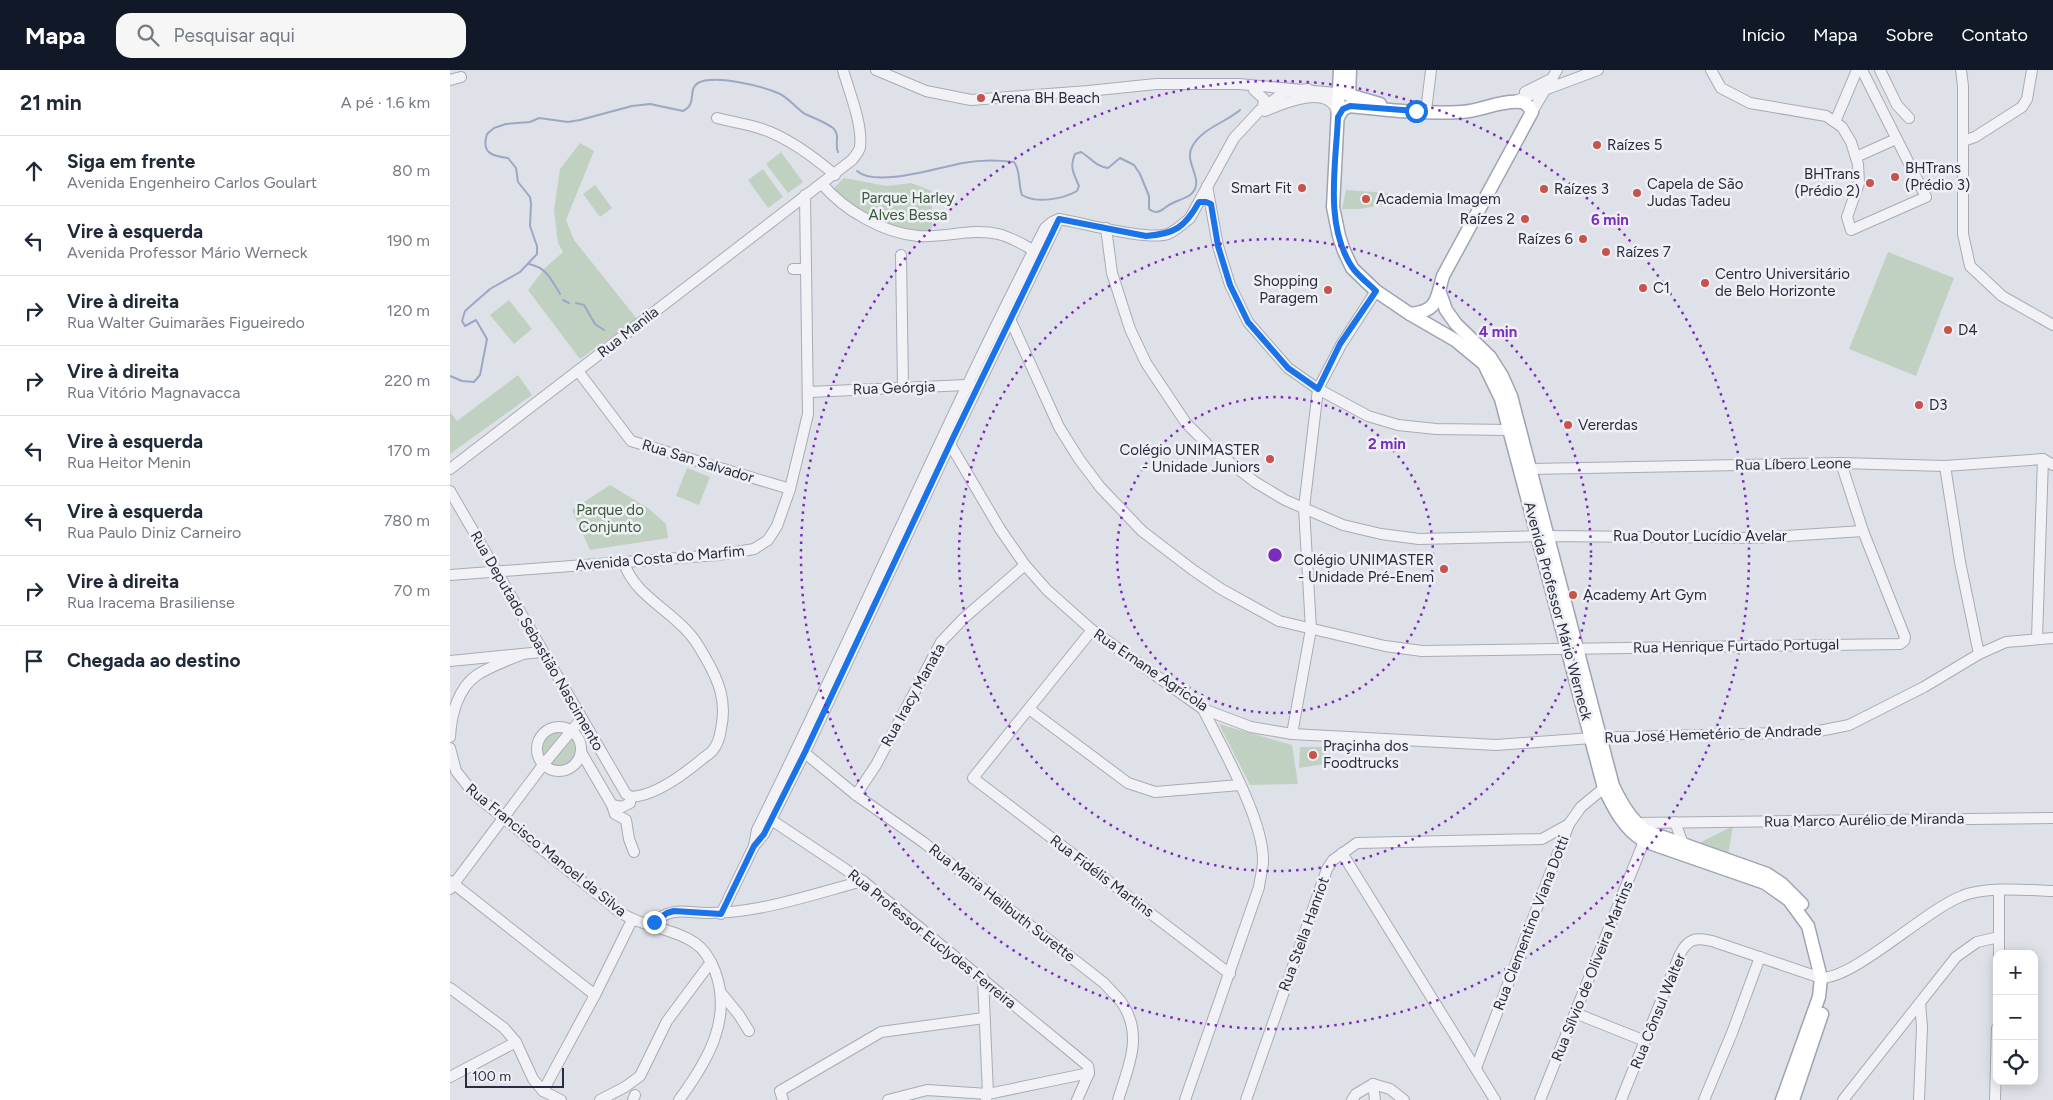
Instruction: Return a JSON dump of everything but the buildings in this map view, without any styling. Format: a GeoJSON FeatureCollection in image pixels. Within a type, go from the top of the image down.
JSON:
{"type":"FeatureCollection","features":[{"type":"Feature","properties":{"kind":"main road","name":"Avenida Professor Mário Werneck"},"geometry":{"type":"LineString","coordinates":[[1340,70],[1343,94]]}},
{"type":"Feature","properties":{"kind":"main road","name":"Avenida Professor Mário Werneck"},"geometry":{"type":"LineString","coordinates":[[1350,70],[1338,117],[1334,207],[1338,236],[1352,268],[1376,291],[1410,314],[1455,340],[1484,364],[1502,399],[1509,430],[1521,452],[1535,456],[1536,461],[1531,470],[1542,536]]}},
{"type":"Feature","properties":{"kind":"main road"},"geometry":{"type":"LineString","coordinates":[[1343,94],[1399,110]]}},
{"type":"Feature","properties":{"kind":"main road"},"geometry":{"type":"LineString","coordinates":[[1338,117],[1343,109],[1350,106],[1462,112],[1508,102],[1525,103],[1532,112],[1442,276],[1440,293],[1430,309],[1410,314]]}},
{"type":"Feature","properties":{"kind":"main road","name":"Avenida Professor Mário Werneck"},"geometry":{"type":"LineString","coordinates":[[1440,293],[1446,310],[1456,324],[1490,357],[1502,376],[1511,396],[1521,452],[1542,536],[1597,739],[1613,786],[1625,809],[1636,824],[1646,831],[1681,840],[1767,874],[1796,895],[1814,920],[1824,949],[1828,998],[1793,1100]]}},
{"type":"Feature","properties":{"kind":"main road","name":"Avenida Professor Mário Werneck"},"geometry":{"type":"LineString","coordinates":[[1597,739],[1604,788],[1616,812],[1629,830],[1644,842],[1765,883],[1788,900],[1808,926],[1825,978],[1782,1100]]}},
{"type":"Feature","properties":{"kind":"main road"},"geometry":{"type":"LineString","coordinates":[[1668,850],[1676,848],[1681,840]]}},
{"type":"Feature","properties":{"kind":"street","name":"Rua Manila"},"geometry":{"type":"LineString","coordinates":[[450,469],[852,160],[862,146],[843,70]]}},
{"type":"Feature","properties":{"kind":"street"},"geometry":{"type":"LineString","coordinates":[[876,70],[926,91],[971,100],[1027,101],[1094,95],[1156,84],[1239,84],[1343,94]]}},
{"type":"Feature","properties":{"kind":"street"},"geometry":{"type":"LineString","coordinates":[[1426,111],[1430,70]]}},
{"type":"Feature","properties":{"kind":"street"},"geometry":{"type":"LineString","coordinates":[[1508,102],[1598,70]]}},
{"type":"Feature","properties":{"kind":"street"},"geometry":{"type":"LineString","coordinates":[[1711,70],[1721,88],[1750,103],[1826,116],[1842,127],[1851,142],[1858,164],[1858,183],[1847,217],[1852,230],[1926,197],[1862,70]]}},
{"type":"Feature","properties":{"kind":"street"},"geometry":{"type":"LineString","coordinates":[[1835,122],[1857,70]]}},
{"type":"Feature","properties":{"kind":"street"},"geometry":{"type":"LineString","coordinates":[[1880,70],[1897,105],[1909,118]]}},
{"type":"Feature","properties":{"kind":"street"},"geometry":{"type":"LineString","coordinates":[[1961,70],[1964,86],[1963,234],[1970,266],[2002,296],[2053,325]]}},
{"type":"Feature","properties":{"kind":"street"},"geometry":{"type":"LineString","coordinates":[[1963,141],[1975,137],[2022,107],[2027,99],[2032,70]]}},
{"type":"Feature","properties":{"kind":"street"},"geometry":{"type":"LineString","coordinates":[[1532,112],[1555,74]]}},
{"type":"Feature","properties":{"kind":"street"},"geometry":{"type":"LineString","coordinates":[[1508,102],[1555,74]]}},
{"type":"Feature","properties":{"kind":"street"},"geometry":{"type":"LineString","coordinates":[[450,80],[461,77]]}},
{"type":"Feature","properties":{"kind":"street"},"geometry":{"type":"LineString","coordinates":[[1239,84],[1254,90],[1298,99]]}},
{"type":"Feature","properties":{"kind":"street"},"geometry":{"type":"LineString","coordinates":[[1254,90],[1262,96],[1264,107]]}},
{"type":"Feature","properties":{"kind":"street"},"geometry":{"type":"LineString","coordinates":[[721,914],[754,846],[764,834],[768,817],[973,387],[1044,228],[1059,219],[1146,236],[1166,234],[1180,228],[1190,218],[1234,138],[1253,117],[1286,92],[1308,90]]}},
{"type":"Feature","properties":{"kind":"street"},"geometry":{"type":"LineString","coordinates":[[1253,117],[1280,104],[1298,99],[1314,98],[1330,100],[1336,106],[1338,117]]}},
{"type":"Feature","properties":{"kind":"street"},"geometry":{"type":"LineString","coordinates":[[717,118],[752,126],[774,134],[815,159],[835,174]]}},
{"type":"Feature","properties":{"kind":"street"},"geometry":{"type":"LineString","coordinates":[[1856,157],[1896,138]]}},
{"type":"Feature","properties":{"kind":"street"},"geometry":{"type":"LineString","coordinates":[[822,184],[827,191],[862,216],[880,226],[899,233],[918,236],[979,232],[997,234],[1011,238],[1033,250]]}},
{"type":"Feature","properties":{"kind":"street"},"geometry":{"type":"LineString","coordinates":[[1207,186],[1218,246],[1228,278],[1248,322],[1288,368],[1318,389],[1368,416],[1398,425],[1436,429],[1509,430]]}},
{"type":"Feature","properties":{"kind":"street","name":"Avenida Costa do Marfim"},"geometry":{"type":"LineString","coordinates":[[450,574],[718,555],[754,548],[768,540],[777,526],[790,489],[808,414],[805,269],[806,195]]}},
{"type":"Feature","properties":{"kind":"street"},"geometry":{"type":"LineString","coordinates":[[1199,202],[1206,202],[1212,208]]}},
{"type":"Feature","properties":{"kind":"street"},"geometry":{"type":"LineString","coordinates":[[853,641],[950,444],[973,387],[1010,319],[1059,219]]}},
{"type":"Feature","properties":{"kind":"street","name":"Rua Doutor Lucídio Avelar"},"geometry":{"type":"LineString","coordinates":[[1106,228],[1112,272],[1130,329],[1146,363],[1186,423],[1210,447],[1255,482],[1285,500],[1343,525],[1381,534],[1419,539],[1542,536],[1756,538],[1863,531]]}},
{"type":"Feature","properties":{"kind":"street"},"geometry":{"type":"LineString","coordinates":[[901,255],[903,387]]}},
{"type":"Feature","properties":{"kind":"street"},"geometry":{"type":"LineString","coordinates":[[793,269],[805,269]]}},
{"type":"Feature","properties":{"kind":"street"},"geometry":{"type":"LineString","coordinates":[[1292,734],[1311,630],[1304,508],[1318,389],[1340,344],[1376,291]]}},
{"type":"Feature","properties":{"kind":"street","name":"Rua Henrique Furtado Portugal"},"geometry":{"type":"LineString","coordinates":[[1010,319],[1059,427],[1079,459],[1100,487],[1142,531],[1221,589],[1280,620],[1311,630],[1385,646],[1422,651],[1900,644],[1905,638],[1863,531]]}},
{"type":"Feature","properties":{"kind":"street","name":"Rua San Salvador"},"geometry":{"type":"LineString","coordinates":[[578,371],[631,441],[790,489]]}},
{"type":"Feature","properties":{"kind":"street","name":"Rua Geórgia"},"geometry":{"type":"LineString","coordinates":[[809,392],[903,387],[973,387]]}},
{"type":"Feature","properties":{"kind":"street","name":"Rua Ernane Agrícola"},"geometry":{"type":"LineString","coordinates":[[950,444],[1000,529],[1025,565],[1047,590],[1092,630],[1203,709],[1251,727],[1292,734],[1496,745],[1597,739]]}},
{"type":"Feature","properties":{"kind":"street"},"geometry":{"type":"LineString","coordinates":[[2038,638],[2043,459],[2053,465]]}},
{"type":"Feature","properties":{"kind":"street","name":"Rua Líbero Leone"},"geometry":{"type":"LineString","coordinates":[[1531,470],[1841,463],[1945,466],[2043,459]]}},
{"type":"Feature","properties":{"kind":"street"},"geometry":{"type":"LineString","coordinates":[[1841,463],[1863,531]]}},
{"type":"Feature","properties":{"kind":"street"},"geometry":{"type":"LineString","coordinates":[[1945,466],[1960,562],[1979,654]]}},
{"type":"Feature","properties":{"kind":"street","name":"Rua Deputado Sebastião Nascimento"},"geometry":{"type":"LineString","coordinates":[[450,491],[628,797]]}},
{"type":"Feature","properties":{"kind":"street"},"geometry":{"type":"LineString","coordinates":[[612,805],[622,807],[628,797],[644,794],[679,778],[713,750],[720,734],[724,716],[721,688],[697,644],[688,632],[637,588],[628,575],[624,562]]}},
{"type":"Feature","properties":{"kind":"street","name":"Rua Iracy Manata"},"geometry":{"type":"LineString","coordinates":[[856,795],[876,764],[941,642],[964,618],[1025,565]]}},
{"type":"Feature","properties":{"kind":"street"},"geometry":{"type":"LineString","coordinates":[[1092,630],[1029,709],[1128,783],[1140,788],[1155,792],[1240,785]]}},
{"type":"Feature","properties":{"kind":"street","name":"Rua José Hemetério de Andrade"},"geometry":{"type":"LineString","coordinates":[[1597,739],[1814,732],[1849,725],[1924,688],[1979,654],[2006,642],[2053,638]]}},
{"type":"Feature","properties":{"kind":"street"},"geometry":{"type":"LineString","coordinates":[[450,661],[542,652]]}},
{"type":"Feature","properties":{"kind":"street"},"geometry":{"type":"LineString","coordinates":[[450,737],[457,703],[468,684],[477,675],[523,654]]}},
{"type":"Feature","properties":{"kind":"street","name":"Rua Fidélis Martins"},"geometry":{"type":"LineString","coordinates":[[1029,709],[973,778],[1230,974]]}},
{"type":"Feature","properties":{"kind":"street"},"geometry":{"type":"LineString","coordinates":[[1185,1100],[1259,887],[1263,859],[1257,826],[1240,785],[1203,709]]}},
{"type":"Feature","properties":{"kind":"street"},"geometry":{"type":"LineString","coordinates":[[582,718],[542,765],[451,885],[595,995]]}},
{"type":"Feature","properties":{"kind":"street"},"geometry":{"type":"LineString","coordinates":[[571,730],[563,727],[553,727],[541,736],[536,745],[537,755],[542,765],[549,770],[560,772],[570,769],[577,762],[581,752]]}},
{"type":"Feature","properties":{"kind":"street","name":"Rua Deputado Sebastião Nascimento"},"geometry":{"type":"LineString","coordinates":[[571,730],[577,736],[581,752],[612,805],[615,814],[626,820]]}},
{"type":"Feature","properties":{"kind":"street","name":"Rua Francisco Manoel da Silva"},"geometry":{"type":"LineString","coordinates":[[450,748],[456,771],[475,795],[632,920],[688,938],[698,944],[711,962],[722,994]]}},
{"type":"Feature","properties":{"kind":"street","name":"Rua Maria Heilbuth Surette"},"geometry":{"type":"LineString","coordinates":[[801,749],[856,795],[923,842],[1104,983],[1122,1004],[1131,1026],[1134,1051],[1118,1100]]}},
{"type":"Feature","properties":{"kind":"street","name":"Rua Clementino Viana Dotti"},"geometry":{"type":"LineString","coordinates":[[1476,1068],[1569,824],[1581,807],[1604,788]]}},
{"type":"Feature","properties":{"kind":"street"},"geometry":{"type":"LineString","coordinates":[[628,797],[630,812],[626,820],[629,839],[634,852]]}},
{"type":"Feature","properties":{"kind":"street","name":"Rua Professor Euclydes Ferreira"},"geometry":{"type":"LineString","coordinates":[[768,817],[863,881],[1088,1066],[1089,1073]]}},
{"type":"Feature","properties":{"kind":"street","name":"Rua Marco Aurélio de Miranda"},"geometry":{"type":"LineString","coordinates":[[1636,824],[2053,818]]}},
{"type":"Feature","properties":{"kind":"street"},"geometry":{"type":"LineString","coordinates":[[1675,822],[1681,840]]}},
{"type":"Feature","properties":{"kind":"street"},"geometry":{"type":"LineString","coordinates":[[1681,840],[1693,822]]}},
{"type":"Feature","properties":{"kind":"street","name":"Rua Stella Hanriot"},"geometry":{"type":"LineString","coordinates":[[1246,1100],[1327,869],[1342,853],[1357,843],[1385,841],[1542,839],[1569,824]]}},
{"type":"Feature","properties":{"kind":"street","name":"Rua Sílvio de Oliveira Martins"},"geometry":{"type":"LineString","coordinates":[[1540,1100],[1644,842]]}},
{"type":"Feature","properties":{"kind":"street"},"geometry":{"type":"LineString","coordinates":[[1342,853],[1495,1100]]}},
{"type":"Feature","properties":{"kind":"street"},"geometry":{"type":"LineString","coordinates":[[650,927],[659,917],[674,911],[721,914],[737,913],[863,881]]}},
{"type":"Feature","properties":{"kind":"street"},"geometry":{"type":"LineString","coordinates":[[1998,950],[1999,890]]}},
{"type":"Feature","properties":{"kind":"street"},"geometry":{"type":"LineString","coordinates":[[1825,978],[1857,964],[1920,920],[1963,895],[1999,890],[2053,891]]}},
{"type":"Feature","properties":{"kind":"street"},"geometry":{"type":"LineString","coordinates":[[543,1091],[595,995],[632,920]]}},
{"type":"Feature","properties":{"kind":"street"},"geometry":{"type":"LineString","coordinates":[[1844,1100],[1956,957],[1977,942],[1999,937]]}},
{"type":"Feature","properties":{"kind":"street","name":"Rua Cônsul Walter"},"geometry":{"type":"LineString","coordinates":[[1622,1100],[1680,954],[1685,944],[1691,939],[1701,938],[1825,978]]}},
{"type":"Feature","properties":{"kind":"street"},"geometry":{"type":"LineString","coordinates":[[1704,1100],[1732,1033],[1760,957]]}},
{"type":"Feature","properties":{"kind":"street"},"geometry":{"type":"LineString","coordinates":[[600,1100],[625,1088],[640,1076],[667,1021],[711,962]]}},
{"type":"Feature","properties":{"kind":"street"},"geometry":{"type":"LineString","coordinates":[[983,978],[986,1097]]}},
{"type":"Feature","properties":{"kind":"street"},"geometry":{"type":"LineString","coordinates":[[450,988],[504,1028],[516,1042],[533,1079],[543,1091],[562,1100]]}},
{"type":"Feature","properties":{"kind":"street"},"geometry":{"type":"LineString","coordinates":[[722,994],[749,1031]]}},
{"type":"Feature","properties":{"kind":"street"},"geometry":{"type":"LineString","coordinates":[[679,1100],[698,1075],[715,1040],[722,1013],[722,994]]}},
{"type":"Feature","properties":{"kind":"street"},"geometry":{"type":"LineString","coordinates":[[1920,1003],[1922,1027],[1920,1100]]}},
{"type":"Feature","properties":{"kind":"street"},"geometry":{"type":"LineString","coordinates":[[1575,1013],[1645,1040]]}},
{"type":"Feature","properties":{"kind":"street"},"geometry":{"type":"LineString","coordinates":[[790,1100],[783,1093],[881,1032],[984,1018]]}},
{"type":"Feature","properties":{"kind":"street"},"geometry":{"type":"LineString","coordinates":[[1995,1100],[1997,1040]]}},
{"type":"Feature","properties":{"kind":"street"},"geometry":{"type":"LineString","coordinates":[[450,1078],[516,1042]]}},
{"type":"Feature","properties":{"kind":"street"},"geometry":{"type":"LineString","coordinates":[[888,1100],[927,1090],[986,1097],[1089,1073]]}},
{"type":"Feature","properties":{"kind":"street"},"geometry":{"type":"LineString","coordinates":[[1077,1100],[1089,1073]]}},
{"type":"Feature","properties":{"kind":"street"},"geometry":{"type":"LineString","coordinates":[[1352,1100],[1356,1094],[1373,1084],[1390,1089],[1404,1100]]}},
{"type":"Feature","properties":{"kind":"street"},"geometry":{"type":"LineString","coordinates":[[1373,1084],[1375,1100]]}},
{"type":"Feature","properties":{"kind":"green space"},"geometry":{"type":"Polygon","coordinates":[[[580,143],[594,151],[566,220],[574,240],[637,319],[580,359],[528,290],[545,268],[563,252],[558,243],[554,210],[560,169],[580,143]]]}},
{"type":"Feature","properties":{"kind":"green space"},"geometry":{"type":"Polygon","coordinates":[[[781,152],[803,182],[788,193],[766,164],[781,152]]]}},
{"type":"Feature","properties":{"kind":"green space"},"geometry":{"type":"Polygon","coordinates":[[[763,169],[783,197],[768,208],[748,180],[763,169]]]}},
{"type":"Feature","properties":{"kind":"green space","name":"Parque Harley Alves Bessa"},"geometry":{"type":"Polygon","coordinates":[[[844,178],[887,186],[911,183],[932,191],[932,228],[920,232],[907,231],[893,228],[880,222],[830,192],[844,178]]]}},
{"type":"Feature","properties":{"kind":"green space"},"geometry":{"type":"Polygon","coordinates":[[[595,185],[612,208],[600,217],[583,194],[595,185]]]}},
{"type":"Feature","properties":{"kind":"green space","name":"Academia Imagem"},"geometry":{"type":"Polygon","coordinates":[[[1346,190],[1388,193],[1387,204],[1360,209],[1342,209],[1346,190]]]}},
{"type":"Feature","properties":{"kind":"green space"},"geometry":{"type":"Polygon","coordinates":[[[1888,252],[1954,278],[1916,376],[1849,349],[1888,252]]]}},
{"type":"Feature","properties":{"kind":"green space"},"geometry":{"type":"Polygon","coordinates":[[[509,300],[532,329],[514,344],[490,315],[509,300]]]}},
{"type":"Feature","properties":{"kind":"green space"},"geometry":{"type":"Polygon","coordinates":[[[518,375],[532,395],[450,454],[450,412],[457,421],[518,375]]]}},
{"type":"Feature","properties":{"kind":"green space"},"geometry":{"type":"Polygon","coordinates":[[[687,468],[710,477],[699,505],[676,496],[687,468]]]}},
{"type":"Feature","properties":{"kind":"green space","name":"Parque do Conjunto"},"geometry":{"type":"Polygon","coordinates":[[[610,485],[648,508],[666,524],[668,538],[590,550],[572,510],[610,485]]]}},
{"type":"Feature","properties":{"kind":"green space"},"geometry":{"type":"Polygon","coordinates":[[[1219,724],[1292,745],[1298,784],[1250,785],[1219,724]]]}},
{"type":"Feature","properties":{"kind":"green space"},"geometry":{"type":"Polygon","coordinates":[[[563,727],[575,733],[580,740],[580,758],[575,765],[568,770],[555,771],[547,768],[540,761],[537,745],[540,737],[547,730],[563,727]]]}},
{"type":"Feature","properties":{"kind":"green space","name":"Praçinha dos Foodtrucks"},"geometry":{"type":"Polygon","coordinates":[[[1300,747],[1327,747],[1325,764],[1299,768],[1300,747]]]}},
{"type":"Feature","properties":{"kind":"green space"},"geometry":{"type":"Polygon","coordinates":[[[1733,826],[1728,855],[1697,844],[1733,826]]]}},
{"type":"Feature","properties":{"kind":"waterway"},"geometry":{"type":"LineString","coordinates":[[450,376],[462,381],[474,382],[480,375],[487,339],[476,320],[465,326],[462,321],[465,311],[490,289],[520,272],[537,254],[537,246],[530,226],[530,197],[518,182],[516,168],[508,158],[493,155],[487,149],[487,134],[494,128],[506,124],[530,122],[539,118],[568,122],[632,106],[650,104],[683,111],[690,105],[693,89],[698,83],[726,80],[761,87],[782,95],[805,114],[833,128],[837,134],[838,152]]}},
{"type":"Feature","properties":{"kind":"waterway"},"geometry":{"type":"LineString","coordinates":[[857,171],[866,176],[893,177],[969,162],[1014,162],[1018,170],[1022,195],[1042,200],[1065,196],[1077,191],[1079,186],[1072,163],[1075,154],[1081,152],[1096,164],[1108,168],[1120,158],[1134,165],[1149,196],[1149,209],[1153,212],[1158,212],[1172,203],[1187,197],[1195,190],[1196,178],[1190,153],[1196,140],[1208,130],[1240,110]]}},
{"type":"Feature","properties":{"kind":"waterway"},"geometry":{"type":"LineString","coordinates":[[529,264],[544,271],[560,294]]}},
{"type":"Feature","properties":{"kind":"waterway"},"geometry":{"type":"LineString","coordinates":[[563,300],[569,303]]}},
{"type":"Feature","properties":{"kind":"waterway"},"geometry":{"type":"LineString","coordinates":[[576,303],[584,305],[595,324],[604,330]]}},
{"type":"Feature","properties":{"kind":"place","name":"Arena BH Beach"},"geometry":{"type":"Point","coordinates":[981,98]}},
{"type":"Feature","properties":{"kind":"place","name":"Raízes 5"},"geometry":{"type":"Point","coordinates":[1597,145]}},
{"type":"Feature","properties":{"kind":"place","name":"BHTrans (Prédio 3)"},"geometry":{"type":"Point","coordinates":[1895,177]}},
{"type":"Feature","properties":{"kind":"place","name":"BHTrans (Prédio 2)"},"geometry":{"type":"Point","coordinates":[1870,183]}},
{"type":"Feature","properties":{"kind":"place","name":"Smart Fit"},"geometry":{"type":"Point","coordinates":[1302,188]}},
{"type":"Feature","properties":{"kind":"place","name":"Raízes 3"},"geometry":{"type":"Point","coordinates":[1544,189]}},
{"type":"Feature","properties":{"kind":"place","name":"Capela de São Judas Tadeu"},"geometry":{"type":"Point","coordinates":[1637,193]}},
{"type":"Feature","properties":{"kind":"place","name":"Academia Imagem"},"geometry":{"type":"Point","coordinates":[1366,199]}},
{"type":"Feature","properties":{"kind":"place","name":"Raízes 2"},"geometry":{"type":"Point","coordinates":[1525,219]}},
{"type":"Feature","properties":{"kind":"place","name":"Raízes 6"},"geometry":{"type":"Point","coordinates":[1583,239]}},
{"type":"Feature","properties":{"kind":"place","name":"Raízes 7"},"geometry":{"type":"Point","coordinates":[1606,252]}},
{"type":"Feature","properties":{"kind":"place","name":"Centro Universitário de Belo Horizonte"},"geometry":{"type":"Point","coordinates":[1705,283]}},
{"type":"Feature","properties":{"kind":"place","name":"C1"},"geometry":{"type":"Point","coordinates":[1643,288]}},
{"type":"Feature","properties":{"kind":"place","name":"Shopping Paragem"},"geometry":{"type":"Point","coordinates":[1328,290]}},
{"type":"Feature","properties":{"kind":"place","name":"D4"},"geometry":{"type":"Point","coordinates":[1948,330]}},
{"type":"Feature","properties":{"kind":"place","name":"D3"},"geometry":{"type":"Point","coordinates":[1919,405]}},
{"type":"Feature","properties":{"kind":"place","name":"Vererdas"},"geometry":{"type":"Point","coordinates":[1568,425]}},
{"type":"Feature","properties":{"kind":"place","name":"Colégio UNIMASTER - Unidade Juniors"},"geometry":{"type":"Point","coordinates":[1270,459]}},
{"type":"Feature","properties":{"kind":"place","name":"Colégio UNIMASTER - Unidade Pré-Enem"},"geometry":{"type":"Point","coordinates":[1444,569]}},
{"type":"Feature","properties":{"kind":"place","name":"Academy Art Gym"},"geometry":{"type":"Point","coordinates":[1573,595]}},
{"type":"Feature","properties":{"kind":"place","name":"Praçinha dos Foodtrucks"},"geometry":{"type":"Point","coordinates":[1313,755]}},
{"type":"Feature","properties":{"kind":"route"},"geometry":{"type":"LineString","coordinates":[[654,922],[659,917],[674,911],[721,914],[754,846],[764,834],[805,752],[950,444],[1059,219],[1146,236],[1158,236],[1180,228],[1190,218],[1199,202],[1211,204],[1218,246],[1230,285],[1248,322],[1288,368],[1318,389],[1340,344],[1376,291],[1352,268],[1338,236],[1334,207],[1338,117],[1343,109],[1350,106],[1416,111]]}}]}
